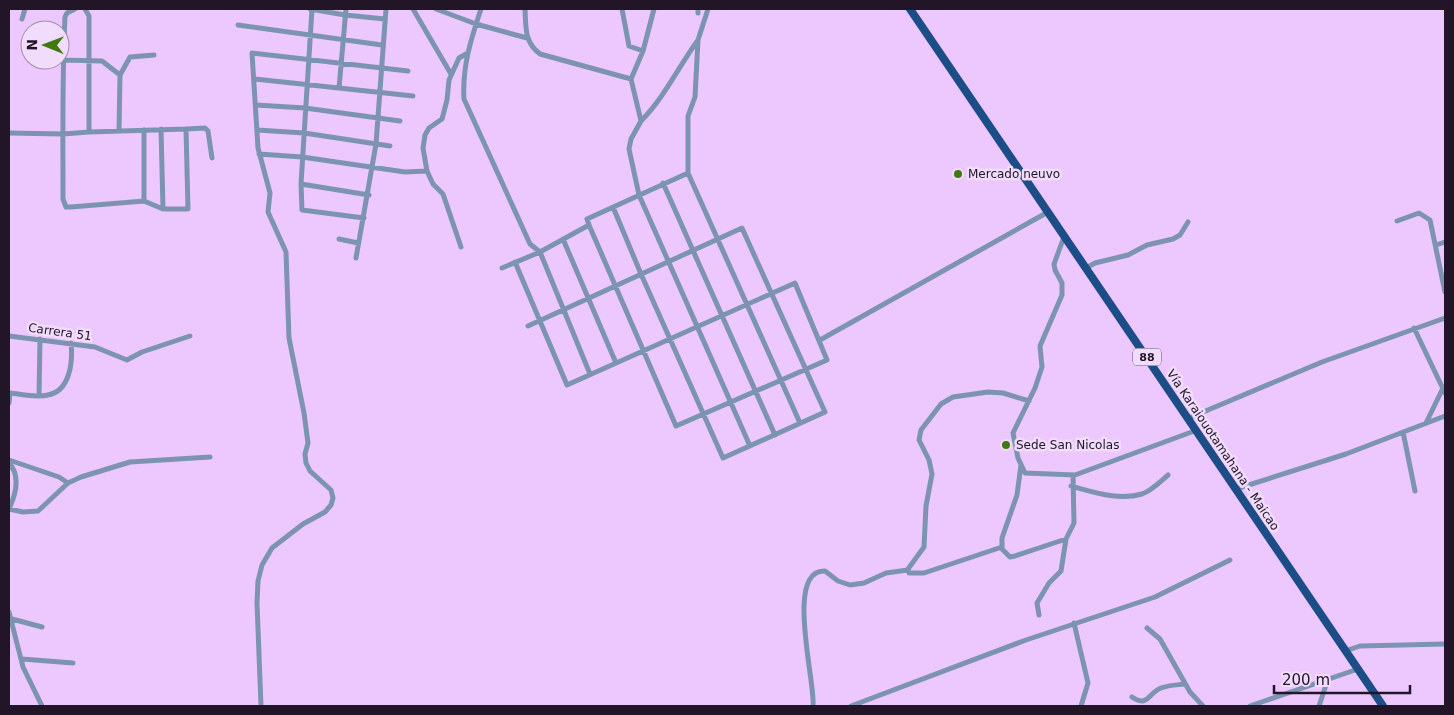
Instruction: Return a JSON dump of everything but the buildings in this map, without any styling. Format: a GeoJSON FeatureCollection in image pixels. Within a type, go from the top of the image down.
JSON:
{"type":"FeatureCollection","features":[{"type":"Feature","properties":{"kind":"highway","name":"Vía Karaiouotamahana - Maicao"},"geometry":{"type":"LineString","coordinates":[[910,9],[1383,706]]}},
{"type":"Feature","properties":{"kind":"street"},"geometry":{"type":"LineString","coordinates":[[22,19],[25,9]]}},
{"type":"Feature","properties":{"kind":"street"},"geometry":{"type":"LineString","coordinates":[[65,20],[65,14],[75,9]]}},
{"type":"Feature","properties":{"kind":"street"},"geometry":{"type":"LineString","coordinates":[[85,9],[89,16],[88,132]]}},
{"type":"Feature","properties":{"kind":"street"},"geometry":{"type":"LineString","coordinates":[[364,218],[302,210],[302,157],[311,9],[385,19]]}},
{"type":"Feature","properties":{"kind":"street"},"geometry":{"type":"LineString","coordinates":[[340,88],[346,9]]}},
{"type":"Feature","properties":{"kind":"street"},"geometry":{"type":"LineString","coordinates":[[356,258],[369,195],[376,144],[386,9]]}},
{"type":"Feature","properties":{"kind":"street"},"geometry":{"type":"LineString","coordinates":[[413,9],[451,74]]}},
{"type":"Feature","properties":{"kind":"street"},"geometry":{"type":"LineString","coordinates":[[436,9],[476,24],[527,38]]}},
{"type":"Feature","properties":{"kind":"street"},"geometry":{"type":"LineString","coordinates":[[481,9],[466,54],[464,99],[530,244],[540,252],[590,374]]}},
{"type":"Feature","properties":{"kind":"street"},"geometry":{"type":"LineString","coordinates":[[523,9],[527,38],[532,48],[540,54],[631,79]]}},
{"type":"Feature","properties":{"kind":"street"},"geometry":{"type":"LineString","coordinates":[[622,9],[629,46],[643,51]]}},
{"type":"Feature","properties":{"kind":"street"},"geometry":{"type":"LineString","coordinates":[[642,121],[631,79],[643,51],[654,9]]}},
{"type":"Feature","properties":{"kind":"street"},"geometry":{"type":"LineString","coordinates":[[708,9],[698,40],[695,97],[688,116],[688,173],[800,423]]}},
{"type":"Feature","properties":{"kind":"street"},"geometry":{"type":"LineString","coordinates":[[238,25],[382,45]]}},
{"type":"Feature","properties":{"kind":"street"},"geometry":{"type":"LineString","coordinates":[[698,40],[652,110],[630,139],[629,149],[639,195],[750,446]]}},
{"type":"Feature","properties":{"kind":"street"},"geometry":{"type":"LineString","coordinates":[[260,706],[257,603],[258,581],[262,565],[272,548],[303,524],[324,512],[331,505],[333,498],[331,490],[310,470],[306,463],[305,454],[308,443],[304,413],[289,338],[286,252],[270,219],[270,193],[259,154],[252,52],[408,71]]}},
{"type":"Feature","properties":{"kind":"street"},"geometry":{"type":"LineString","coordinates":[[119,131],[120,76],[130,57],[154,54]]}},
{"type":"Feature","properties":{"kind":"street"},"geometry":{"type":"LineString","coordinates":[[461,247],[443,194],[433,184],[427,171],[423,148],[425,135],[430,128],[442,119],[451,74],[459,58],[466,54]]}},
{"type":"Feature","properties":{"kind":"street"},"geometry":{"type":"LineString","coordinates":[[70,60],[89,59],[107,63],[120,76]]}},
{"type":"Feature","properties":{"kind":"street"},"geometry":{"type":"LineString","coordinates":[[63,70],[63,199],[66,207],[144,201],[163,209],[188,209],[186,129]]}},
{"type":"Feature","properties":{"kind":"street"},"geometry":{"type":"LineString","coordinates":[[255,79],[413,96]]}},
{"type":"Feature","properties":{"kind":"street"},"geometry":{"type":"LineString","coordinates":[[256,105],[305,108],[400,121]]}},
{"type":"Feature","properties":{"kind":"street"},"geometry":{"type":"LineString","coordinates":[[9,134],[63,134],[205,128],[208,131],[212,158]]}},
{"type":"Feature","properties":{"kind":"street"},"geometry":{"type":"LineString","coordinates":[[162,129],[163,209]]}},
{"type":"Feature","properties":{"kind":"street"},"geometry":{"type":"LineString","coordinates":[[144,130],[144,201]]}},
{"type":"Feature","properties":{"kind":"street"},"geometry":{"type":"LineString","coordinates":[[257,130],[304,133],[390,146]]}},
{"type":"Feature","properties":{"kind":"street"},"geometry":{"type":"LineString","coordinates":[[259,154],[302,157],[405,172],[427,171]]}},
{"type":"Feature","properties":{"kind":"street"},"geometry":{"type":"LineString","coordinates":[[515,262],[566,385],[616,363],[643,350],[795,282],[828,360],[676,426],[643,350],[615,286],[588,225],[587,219],[688,173]]}},
{"type":"Feature","properties":{"kind":"street"},"geometry":{"type":"LineString","coordinates":[[301,184],[369,195]]}},
{"type":"Feature","properties":{"kind":"street"},"geometry":{"type":"LineString","coordinates":[[663,184],[775,435]]}},
{"type":"Feature","properties":{"kind":"street"},"geometry":{"type":"LineString","coordinates":[[528,326],[588,298],[641,274],[693,251],[742,228],[825,412],[723,458],[641,274],[613,207]]}},
{"type":"Feature","properties":{"kind":"street"},"geometry":{"type":"LineString","coordinates":[[820,340],[1048,212]]}},
{"type":"Feature","properties":{"kind":"street"},"geometry":{"type":"LineString","coordinates":[[1397,221],[1420,213],[1426,215],[1430,220],[1445,292]]}},
{"type":"Feature","properties":{"kind":"street"},"geometry":{"type":"LineString","coordinates":[[1086,268],[1095,263],[1128,255],[1147,245],[1173,239],[1180,234],[1188,222]]}},
{"type":"Feature","properties":{"kind":"street"},"geometry":{"type":"LineString","coordinates":[[502,268],[540,252],[588,225]]}},
{"type":"Feature","properties":{"kind":"street"},"geometry":{"type":"LineString","coordinates":[[1064,237],[1054,264],[1062,283],[1062,295],[1040,346],[1042,367],[1029,401],[1013,433],[1021,465],[1025,473],[1072,475],[1196,430]]}},
{"type":"Feature","properties":{"kind":"street"},"geometry":{"type":"LineString","coordinates":[[339,239],[358,243]]}},
{"type":"Feature","properties":{"kind":"street"},"geometry":{"type":"LineString","coordinates":[[563,239],[616,363]]}},
{"type":"Feature","properties":{"kind":"street"},"geometry":{"type":"LineString","coordinates":[[1436,245],[1445,242]]}},
{"type":"Feature","properties":{"kind":"street"},"geometry":{"type":"LineString","coordinates":[[1189,418],[1322,362],[1445,318]]}},
{"type":"Feature","properties":{"kind":"street"},"geometry":{"type":"LineString","coordinates":[[1414,328],[1444,391],[1426,423]]}},
{"type":"Feature","properties":{"kind":"street","name":"Carrera 51"},"geometry":{"type":"LineString","coordinates":[[9,336],[95,347],[127,360],[142,352],[190,336]]}},
{"type":"Feature","properties":{"kind":"street"},"geometry":{"type":"LineString","coordinates":[[39,396],[40,340]]}},
{"type":"Feature","properties":{"kind":"street"},"geometry":{"type":"LineString","coordinates":[[9,402],[9,393],[39,396],[54,393],[65,383],[70,370],[71,344]]}},
{"type":"Feature","properties":{"kind":"street"},"geometry":{"type":"LineString","coordinates":[[813,706],[803,621],[806,594],[811,578],[819,571],[825,571],[842,583],[857,584],[882,574],[908,570],[924,548],[926,506],[932,474],[929,460],[920,442],[921,430],[941,404],[953,397],[988,392],[1003,393],[1029,401]]}},
{"type":"Feature","properties":{"kind":"street"},"geometry":{"type":"LineString","coordinates":[[1236,490],[1346,454],[1445,416]]}},
{"type":"Feature","properties":{"kind":"street"},"geometry":{"type":"LineString","coordinates":[[1403,432],[1415,491]]}},
{"type":"Feature","properties":{"kind":"street"},"geometry":{"type":"LineString","coordinates":[[9,461],[16,472],[16,482],[9,509],[23,512],[38,511],[68,483],[130,462],[210,457]]}},
{"type":"Feature","properties":{"kind":"street"},"geometry":{"type":"LineString","coordinates":[[9,461],[59,477],[68,483]]}},
{"type":"Feature","properties":{"kind":"street"},"geometry":{"type":"LineString","coordinates":[[1021,465],[1017,495],[1002,538],[1004,554],[1010,557],[1066,540]]}},
{"type":"Feature","properties":{"kind":"street"},"geometry":{"type":"LineString","coordinates":[[1039,615],[1037,603],[1049,583],[1061,571],[1066,540],[1074,523],[1072,475]]}},
{"type":"Feature","properties":{"kind":"street"},"geometry":{"type":"LineString","coordinates":[[1071,486],[1120,496],[1142,494],[1168,475]]}},
{"type":"Feature","properties":{"kind":"street"},"geometry":{"type":"LineString","coordinates":[[908,570],[910,575],[924,573],[1002,547]]}},
{"type":"Feature","properties":{"kind":"street"},"geometry":{"type":"LineString","coordinates":[[851,706],[1074,623],[1155,597],[1230,560]]}},
{"type":"Feature","properties":{"kind":"street"},"geometry":{"type":"LineString","coordinates":[[9,612],[22,659],[42,706]]}},
{"type":"Feature","properties":{"kind":"street"},"geometry":{"type":"LineString","coordinates":[[12,620],[42,627]]}},
{"type":"Feature","properties":{"kind":"street"},"geometry":{"type":"LineString","coordinates":[[1074,623],[1088,683],[1081,706]]}},
{"type":"Feature","properties":{"kind":"street"},"geometry":{"type":"LineString","coordinates":[[1147,628],[1160,639],[1185,684],[1203,706]]}},
{"type":"Feature","properties":{"kind":"street"},"geometry":{"type":"LineString","coordinates":[[1345,651],[1360,646],[1445,644]]}},
{"type":"Feature","properties":{"kind":"street"},"geometry":{"type":"LineString","coordinates":[[22,659],[73,663]]}},
{"type":"Feature","properties":{"kind":"street"},"geometry":{"type":"LineString","coordinates":[[1250,706],[1358,669]]}},
{"type":"Feature","properties":{"kind":"street"},"geometry":{"type":"LineString","coordinates":[[1318,706],[1328,679]]}},
{"type":"Feature","properties":{"kind":"street"},"geometry":{"type":"LineString","coordinates":[[1132,697],[1141,702],[1146,702],[1160,688],[1185,684]]}},
{"type":"Feature","properties":{"kind":"place","name":"Mercado neuvo"},"geometry":{"type":"Point","coordinates":[958,174]}},
{"type":"Feature","properties":{"kind":"place","name":"Sede San Nicolas"},"geometry":{"type":"Point","coordinates":[1006,445]}}]}
